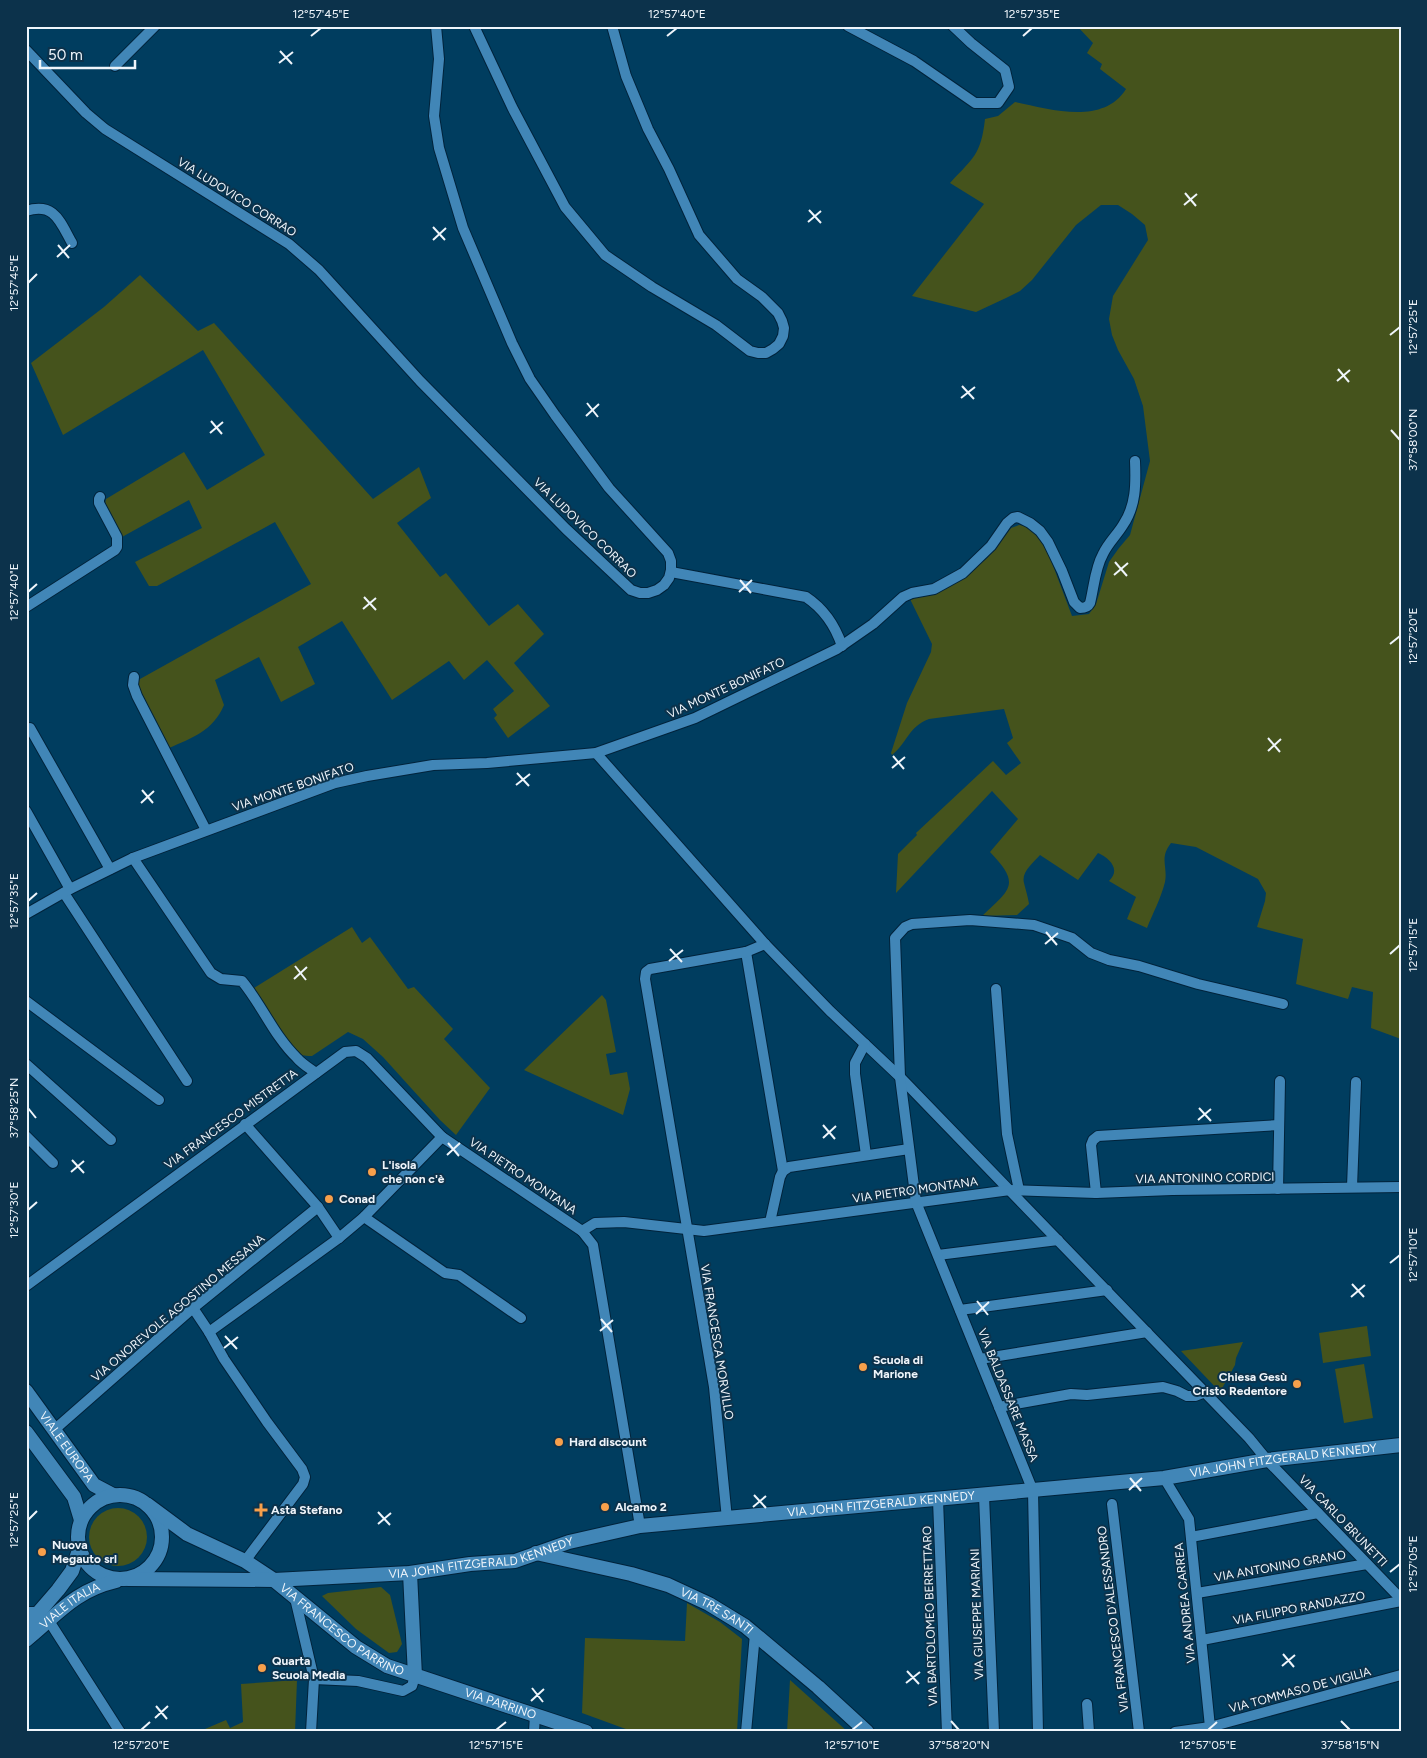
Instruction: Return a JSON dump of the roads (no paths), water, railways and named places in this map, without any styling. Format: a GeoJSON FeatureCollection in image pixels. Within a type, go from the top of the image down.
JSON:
{"type":"FeatureCollection","features":[{"type":"Feature","properties":{"kind":"street"},"geometry":{"type":"LineString","coordinates":[[115,66],[155,26]]}},
{"type":"Feature","properties":{"kind":"street"},"geometry":{"type":"LineString","coordinates":[[436,26],[439,59],[434,116],[439,148],[463,228],[512,343],[530,379],[610,488],[668,553],[671,561],[671,572],[806,598],[818,605],[826,614],[842,646]]}},
{"type":"Feature","properties":{"kind":"street"},"geometry":{"type":"LineString","coordinates":[[474,26],[512,107],[565,207],[605,255],[652,287],[716,326],[750,351],[766,353],[779,344],[783,336],[782,320],[762,297],[736,279],[699,235],[644,120],[626,76],[612,26]]}},
{"type":"Feature","properties":{"kind":"street"},"geometry":{"type":"LineString","coordinates":[[848,26],[914,61],[975,103],[998,103],[1009,87],[1005,70],[953,26]]}},
{"type":"Feature","properties":{"kind":"street","name":"VIA LUDOVICO CORRAO"},"geometry":{"type":"LineString","coordinates":[[26,50],[86,113],[105,128],[289,244],[319,270],[420,381],[566,529],[631,590],[648,593],[657,590],[664,585],[671,572]]}},
{"type":"Feature","properties":{"kind":"street"},"geometry":{"type":"LineString","coordinates":[[26,211],[37,208],[51,211],[56,215],[72,243]]}},
{"type":"Feature","properties":{"kind":"street","name":"VIA MONTE BONIFATO"},"geometry":{"type":"LineString","coordinates":[[26,914],[133,858],[335,784],[366,776],[433,765],[596,753],[695,718],[842,646],[873,624],[903,597],[912,593],[934,589],[963,573],[990,546],[1007,523],[1018,517],[1030,522],[1048,542],[1076,606],[1080,608],[1088,606],[1101,558],[1124,524],[1134,500],[1135,461]]}},
{"type":"Feature","properties":{"kind":"street"},"geometry":{"type":"LineString","coordinates":[[26,607],[118,547],[117,537],[100,503],[100,497]]}},
{"type":"Feature","properties":{"kind":"street"},"geometry":{"type":"LineString","coordinates":[[134,678],[133,686],[137,696],[206,830]]}},
{"type":"Feature","properties":{"kind":"street"},"geometry":{"type":"LineString","coordinates":[[30,728],[110,869]]}},
{"type":"Feature","properties":{"kind":"street","name":"VIA CARLO BRUNETTI"},"geometry":{"type":"LineString","coordinates":[[596,753],[765,944],[1014,1190],[1058,1240],[1249,1438],[1267,1460],[1401,1600]]}},
{"type":"Feature","properties":{"kind":"street"},"geometry":{"type":"LineString","coordinates":[[26,811],[67,891],[187,1081]]}},
{"type":"Feature","properties":{"kind":"street"},"geometry":{"type":"LineString","coordinates":[[133,858],[211,972],[221,979],[242,981],[297,1059],[316,1073]]}},
{"type":"Feature","properties":{"kind":"street","name":"VIA BALDASSARE MASSA"},"geometry":{"type":"LineString","coordinates":[[1038,1732],[1033,1491],[916,1202],[900,1077],[895,938],[905,926],[912,924],[970,920],[1034,925],[1072,938],[1091,952],[1109,960],[1140,966],[1198,984],[1283,1004]]}},
{"type":"Feature","properties":{"kind":"street"},"geometry":{"type":"LineString","coordinates":[[765,944],[746,952],[783,1171],[770,1222]]}},
{"type":"Feature","properties":{"kind":"street","name":"VIA FRANCESCA MORVILLO"},"geometry":{"type":"LineString","coordinates":[[728,1519],[714,1387],[645,979],[646,972],[650,969],[746,952]]}},
{"type":"Feature","properties":{"kind":"street"},"geometry":{"type":"LineString","coordinates":[[996,989],[1007,1134],[1014,1190]]}},
{"type":"Feature","properties":{"kind":"street"},"geometry":{"type":"LineString","coordinates":[[26,1001],[159,1100]]}},
{"type":"Feature","properties":{"kind":"street"},"geometry":{"type":"LineString","coordinates":[[865,1044],[855,1063],[855,1074],[866,1155]]}},
{"type":"Feature","properties":{"kind":"street","name":"VIA FRANCESCO MISTRETTA"},"geometry":{"type":"LineString","coordinates":[[26,1286],[345,1052],[356,1051],[366,1058],[442,1136]]}},
{"type":"Feature","properties":{"kind":"street"},"geometry":{"type":"LineString","coordinates":[[26,1064],[111,1140]]}},
{"type":"Feature","properties":{"kind":"street"},"geometry":{"type":"LineString","coordinates":[[1278,1189],[1280,1081]]}},
{"type":"Feature","properties":{"kind":"street"},"geometry":{"type":"LineString","coordinates":[[1352,1187],[1356,1082]]}},
{"type":"Feature","properties":{"kind":"street"},"geometry":{"type":"LineString","coordinates":[[245,1124],[318,1207],[339,1238]]}},
{"type":"Feature","properties":{"kind":"street"},"geometry":{"type":"LineString","coordinates":[[1096,1193],[1091,1145],[1098,1136],[1279,1126]]}},
{"type":"Feature","properties":{"kind":"street"},"geometry":{"type":"LineString","coordinates":[[26,1136],[53,1163]]}},
{"type":"Feature","properties":{"kind":"street"},"geometry":{"type":"LineString","coordinates":[[209,1332],[339,1238],[364,1217],[442,1136]]}},
{"type":"Feature","properties":{"kind":"street","name":"VIA PIETRO MONTANA"},"geometry":{"type":"LineString","coordinates":[[442,1136],[582,1231],[595,1223],[624,1222],[704,1231],[1014,1190]]}},
{"type":"Feature","properties":{"kind":"street"},"geometry":{"type":"LineString","coordinates":[[783,1171],[789,1167],[909,1149]]}},
{"type":"Feature","properties":{"kind":"street","name":"VIA ANTONINO CORDICI"},"geometry":{"type":"LineString","coordinates":[[1014,1190],[1096,1193],[1172,1190],[1401,1187]]}},
{"type":"Feature","properties":{"kind":"street","name":"VIA ONOREVOLE AGOSTINO MESSANA"},"geometry":{"type":"LineString","coordinates":[[54,1430],[193,1308],[318,1207]]}},
{"type":"Feature","properties":{"kind":"street"},"geometry":{"type":"LineString","coordinates":[[364,1217],[445,1273],[458,1274],[521,1318]]}},
{"type":"Feature","properties":{"kind":"street"},"geometry":{"type":"LineString","coordinates":[[582,1231],[593,1245],[640,1526]]}},
{"type":"Feature","properties":{"kind":"street"},"geometry":{"type":"LineString","coordinates":[[938,1255],[1058,1240]]}},
{"type":"Feature","properties":{"kind":"street"},"geometry":{"type":"LineString","coordinates":[[960,1310],[1106,1290]]}},
{"type":"Feature","properties":{"kind":"street"},"geometry":{"type":"LineString","coordinates":[[193,1308],[224,1359],[302,1469],[305,1477],[303,1484],[245,1561]]}},
{"type":"Feature","properties":{"kind":"street"},"geometry":{"type":"LineString","coordinates":[[980,1359],[1147,1332]]}},
{"type":"Feature","properties":{"kind":"street"},"geometry":{"type":"LineString","coordinates":[[999,1407],[1071,1394],[1087,1396],[1163,1387],[1187,1396],[1195,1396],[1205,1392]]}},
{"type":"Feature","properties":{"kind":"street","name":"VIALE EUROPA"},"geometry":{"type":"LineString","coordinates":[[26,1392],[94,1484],[113,1495]]}},
{"type":"Feature","properties":{"kind":"street","name":"VIALE EUROPA"},"geometry":{"type":"LineString","coordinates":[[26,1432],[74,1497],[80,1520]]}},
{"type":"Feature","properties":{"kind":"street","name":"VIA JOHN FITZGERALD KENNEDY"},"geometry":{"type":"LineString","coordinates":[[123,1580],[274,1580],[410,1573],[470,1564],[515,1561],[569,1542],[640,1526],[984,1496],[1164,1478],[1267,1460],[1401,1445]]}},
{"type":"Feature","properties":{"kind":"street","name":"VIA ANDREA CARREA"},"geometry":{"type":"LineString","coordinates":[[1164,1478],[1189,1519],[1210,1729]]}},
{"type":"Feature","properties":{"kind":"street"},"geometry":{"type":"LineString","coordinates":[[148,1505],[157,1516],[162,1528],[162,1542],[159,1555],[151,1566],[140,1575],[123,1580],[105,1577],[94,1571],[85,1562],[79,1550],[77,1534],[80,1520],[88,1508],[100,1499],[113,1495],[126,1495],[138,1498],[148,1505],[187,1534],[245,1561],[274,1580]]}},
{"type":"Feature","properties":{"kind":"street","name":"VIA GIUSEPPE MARIANI"},"geometry":{"type":"LineString","coordinates":[[984,1496],[994,1732]]}},
{"type":"Feature","properties":{"kind":"street","name":"VIA BARTOLOMEO BERRETTARO"},"geometry":{"type":"LineString","coordinates":[[938,1500],[946,1732]]}},
{"type":"Feature","properties":{"kind":"street","name":"VIA FRANCESCO D'ALESSANDRO"},"geometry":{"type":"LineString","coordinates":[[1112,1504],[1139,1732]]}},
{"type":"Feature","properties":{"kind":"street"},"geometry":{"type":"LineString","coordinates":[[1191,1537],[1318,1513]]}},
{"type":"Feature","properties":{"kind":"street","name":"VIALE ITALIA"},"geometry":{"type":"LineString","coordinates":[[26,1626],[38,1615],[72,1571],[79,1550]]}},
{"type":"Feature","properties":{"kind":"street","name":"VIA TRE SANTI"},"geometry":{"type":"LineString","coordinates":[[535,1553],[631,1574],[668,1585],[709,1604],[754,1634],[818,1686],[867,1732]]}},
{"type":"Feature","properties":{"kind":"street","name":"VIA ANTONINO GRANO"},"geometry":{"type":"LineString","coordinates":[[1197,1593],[1367,1564]]}},
{"type":"Feature","properties":{"kind":"street"},"geometry":{"type":"LineString","coordinates":[[314,1679],[358,1681],[403,1691],[412,1686],[415,1676],[410,1573]]}},
{"type":"Feature","properties":{"kind":"street","name":"VIALE ITALIA"},"geometry":{"type":"LineString","coordinates":[[26,1640],[38,1615],[68,1603],[98,1585],[123,1580]]}},
{"type":"Feature","properties":{"kind":"street","name":"VIA FRANCESCO PARRINO"},"geometry":{"type":"LineString","coordinates":[[274,1580],[356,1647],[387,1666],[415,1676]]}},
{"type":"Feature","properties":{"kind":"street"},"geometry":{"type":"LineString","coordinates":[[295,1598],[314,1679],[310,1732]]}},
{"type":"Feature","properties":{"kind":"street","name":"VIA FILIPPO RANDAZZO"},"geometry":{"type":"LineString","coordinates":[[1202,1640],[1401,1600]]}},
{"type":"Feature","properties":{"kind":"street"},"geometry":{"type":"LineString","coordinates":[[38,1615],[120,1732]]}},
{"type":"Feature","properties":{"kind":"street"},"geometry":{"type":"LineString","coordinates":[[746,1732],[754,1634]]}},
{"type":"Feature","properties":{"kind":"street","name":"VIA TOMMASO DE VIGILIA"},"geometry":{"type":"LineString","coordinates":[[1175,1732],[1210,1729],[1401,1675]]}},
{"type":"Feature","properties":{"kind":"street","name":"VIA PARRINO"},"geometry":{"type":"LineString","coordinates":[[415,1676],[582,1731]]}},
{"type":"Feature","properties":{"kind":"street"},"geometry":{"type":"LineString","coordinates":[[1087,1704],[1089,1732]]}},
{"type":"Feature","properties":{"kind":"street"},"geometry":{"type":"LineString","coordinates":[[534,1732],[535,1715]]}},
{"type":"Feature","properties":{"kind":"place","name":"L'isola che non c'è"},"geometry":{"type":"Point","coordinates":[372,1172]}},
{"type":"Feature","properties":{"kind":"place","name":"Conad"},"geometry":{"type":"Point","coordinates":[329,1199]}},
{"type":"Feature","properties":{"kind":"place","name":"Scuola di Marione"},"geometry":{"type":"Point","coordinates":[863,1367]}},
{"type":"Feature","properties":{"kind":"place","name":"Chiesa Gesù Cristo Redentore"},"geometry":{"type":"Point","coordinates":[1297,1384]}},
{"type":"Feature","properties":{"kind":"place","name":"Hard discount"},"geometry":{"type":"Point","coordinates":[559,1442]}},
{"type":"Feature","properties":{"kind":"place","name":"Alcamo 2"},"geometry":{"type":"Point","coordinates":[605,1507]}},
{"type":"Feature","properties":{"kind":"place","name":"Asta Stefano"},"geometry":{"type":"Point","coordinates":[261,1510]}},
{"type":"Feature","properties":{"kind":"place","name":"Nuova Megauto srl"},"geometry":{"type":"Point","coordinates":[42,1552]}},
{"type":"Feature","properties":{"kind":"place","name":"Quarta Scuola Media"},"geometry":{"type":"Point","coordinates":[262,1668]}}]}
